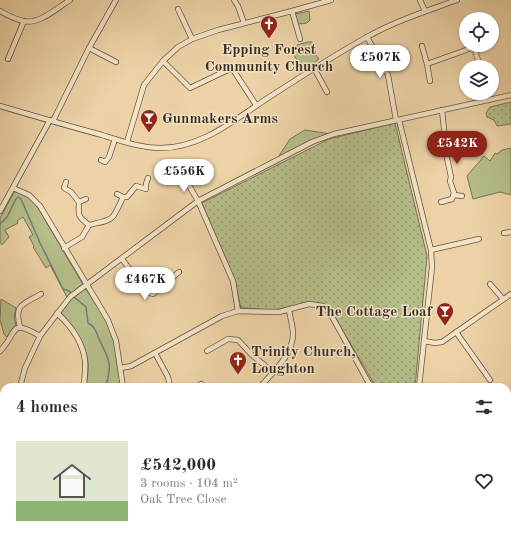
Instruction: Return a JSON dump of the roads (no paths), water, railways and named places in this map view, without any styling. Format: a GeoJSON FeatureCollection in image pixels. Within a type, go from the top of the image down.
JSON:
{"type":"FeatureCollection","features":[{"type":"Feature","properties":{"kind":"street"},"geometry":{"type":"LineString","coordinates":[[0,11],[24,21],[39,19],[70,0]]}},
{"type":"Feature","properties":{"kind":"street"},"geometry":{"type":"LineString","coordinates":[[0,211],[52,121],[88,48],[116,0]]}},
{"type":"Feature","properties":{"kind":"street"},"geometry":{"type":"LineString","coordinates":[[234,0],[238,6],[244,23]]}},
{"type":"Feature","properties":{"kind":"street"},"geometry":{"type":"LineString","coordinates":[[126,142],[144,85],[163,61],[178,47],[192,39],[218,30],[332,0]]}},
{"type":"Feature","properties":{"kind":"street"},"geometry":{"type":"LineString","coordinates":[[420,0],[426,11]]}},
{"type":"Feature","properties":{"kind":"street"},"geometry":{"type":"LineString","coordinates":[[0,106],[126,142],[154,148],[185,146],[210,136],[314,68],[382,29],[457,0]]}},
{"type":"Feature","properties":{"kind":"street"},"geometry":{"type":"LineString","coordinates":[[178,9],[192,39]]}},
{"type":"Feature","properties":{"kind":"street"},"geometry":{"type":"LineString","coordinates":[[292,11],[300,40]]}},
{"type":"Feature","properties":{"kind":"street"},"geometry":{"type":"LineString","coordinates":[[8,59],[24,21]]}},
{"type":"Feature","properties":{"kind":"street"},"geometry":{"type":"LineString","coordinates":[[368,37],[388,75],[431,250],[432,281],[419,383]]}},
{"type":"Feature","properties":{"kind":"street"},"geometry":{"type":"LineString","coordinates":[[422,46],[430,81]]}},
{"type":"Feature","properties":{"kind":"street"},"geometry":{"type":"LineString","coordinates":[[88,48],[116,62]]}},
{"type":"Feature","properties":{"kind":"street"},"geometry":{"type":"LineString","coordinates":[[427,64],[460,52]]}},
{"type":"Feature","properties":{"kind":"street"},"geometry":{"type":"LineString","coordinates":[[163,61],[190,88],[232,68],[256,105]]}},
{"type":"Feature","properties":{"kind":"street"},"geometry":{"type":"LineString","coordinates":[[314,68],[327,92]]}},
{"type":"Feature","properties":{"kind":"street"},"geometry":{"type":"LineString","coordinates":[[499,97],[511,95]]}},
{"type":"Feature","properties":{"kind":"street"},"geometry":{"type":"LineString","coordinates":[[21,383],[25,368],[40,336],[70,297],[122,259],[170,220],[198,201],[312,142],[334,134],[486,100]]}},
{"type":"Feature","properties":{"kind":"street"},"geometry":{"type":"LineString","coordinates":[[442,110],[447,158],[451,177],[450,181],[454,195]]}},
{"type":"Feature","properties":{"kind":"street"},"geometry":{"type":"LineString","coordinates":[[110,166],[103,161],[109,156],[115,139]]}},
{"type":"Feature","properties":{"kind":"street"},"geometry":{"type":"LineString","coordinates":[[184,177],[198,201],[233,281],[238,311]]}},
{"type":"Feature","properties":{"kind":"street"},"geometry":{"type":"LineString","coordinates":[[117,194],[123,197],[128,196],[136,186],[146,189],[148,178]]}},
{"type":"Feature","properties":{"kind":"street"},"geometry":{"type":"LineString","coordinates":[[66,182],[64,188],[72,192],[78,200],[78,212],[81,219],[89,225]]}},
{"type":"Feature","properties":{"kind":"street"},"geometry":{"type":"LineString","coordinates":[[13,188],[29,194],[40,206],[108,320],[116,341],[123,383]]}},
{"type":"Feature","properties":{"kind":"street"},"geometry":{"type":"LineString","coordinates":[[454,195],[462,196]]}},
{"type":"Feature","properties":{"kind":"street"},"geometry":{"type":"LineString","coordinates":[[441,202],[452,199],[454,195]]}},
{"type":"Feature","properties":{"kind":"street"},"geometry":{"type":"LineString","coordinates":[[64,248],[82,237],[89,225],[111,220],[115,215],[123,197]]}},
{"type":"Feature","properties":{"kind":"street"},"geometry":{"type":"LineString","coordinates":[[73,203],[78,200],[86,199]]}},
{"type":"Feature","properties":{"kind":"street"},"geometry":{"type":"LineString","coordinates":[[504,233],[511,232]]}},
{"type":"Feature","properties":{"kind":"street"},"geometry":{"type":"LineString","coordinates":[[431,250],[479,239]]}},
{"type":"Feature","properties":{"kind":"street"},"geometry":{"type":"LineString","coordinates":[[122,259],[147,292],[153,294],[179,272]]}},
{"type":"Feature","properties":{"kind":"street"},"geometry":{"type":"LineString","coordinates":[[490,284],[503,300]]}},
{"type":"Feature","properties":{"kind":"street"},"geometry":{"type":"LineString","coordinates":[[20,327],[17,317],[20,306],[41,294]]}},
{"type":"Feature","properties":{"kind":"street"},"geometry":{"type":"LineString","coordinates":[[424,341],[435,343],[442,342],[511,294]]}},
{"type":"Feature","properties":{"kind":"street"},"geometry":{"type":"LineString","coordinates":[[121,368],[131,366],[222,316],[238,311],[273,313],[309,304],[316,304],[324,306],[330,314],[369,383]]}},
{"type":"Feature","properties":{"kind":"street"},"geometry":{"type":"LineString","coordinates":[[263,383],[284,358],[292,344],[293,333],[289,310]]}},
{"type":"Feature","properties":{"kind":"street"},"geometry":{"type":"LineString","coordinates":[[57,313],[72,328],[80,342],[86,362],[84,383]]}},
{"type":"Feature","properties":{"kind":"street"},"geometry":{"type":"LineString","coordinates":[[0,351],[16,329],[20,327],[27,328],[40,336]]}},
{"type":"Feature","properties":{"kind":"street"},"geometry":{"type":"LineString","coordinates":[[456,332],[490,380]]}},
{"type":"Feature","properties":{"kind":"street"},"geometry":{"type":"LineString","coordinates":[[207,351],[228,339],[238,340],[252,355],[273,372]]}},
{"type":"Feature","properties":{"kind":"street"},"geometry":{"type":"LineString","coordinates":[[155,353],[168,377],[169,383]]}},
{"type":"Feature","properties":{"kind":"waterway"},"geometry":{"type":"LineString","coordinates":[[0,224],[7,217],[16,199],[18,197],[21,199],[40,243],[63,289],[72,294]]}},
{"type":"Feature","properties":{"kind":"waterway"},"geometry":{"type":"LineString","coordinates":[[74,297],[86,307],[88,323],[96,330],[108,358],[109,373],[107,383]]}},
{"type":"Feature","properties":{"kind":"place","name":"Epping Forest Community Church"},"geometry":{"type":"Point","coordinates":[269,39]}},
{"type":"Feature","properties":{"kind":"place","name":"Gunmakers Arms"},"geometry":{"type":"Point","coordinates":[149,133]}},
{"type":"Feature","properties":{"kind":"place","name":"The Cottage Loaf"},"geometry":{"type":"Point","coordinates":[445,326]}},
{"type":"Feature","properties":{"kind":"place","name":"Trinity Church, Loughton"},"geometry":{"type":"Point","coordinates":[238,375]}}]}
